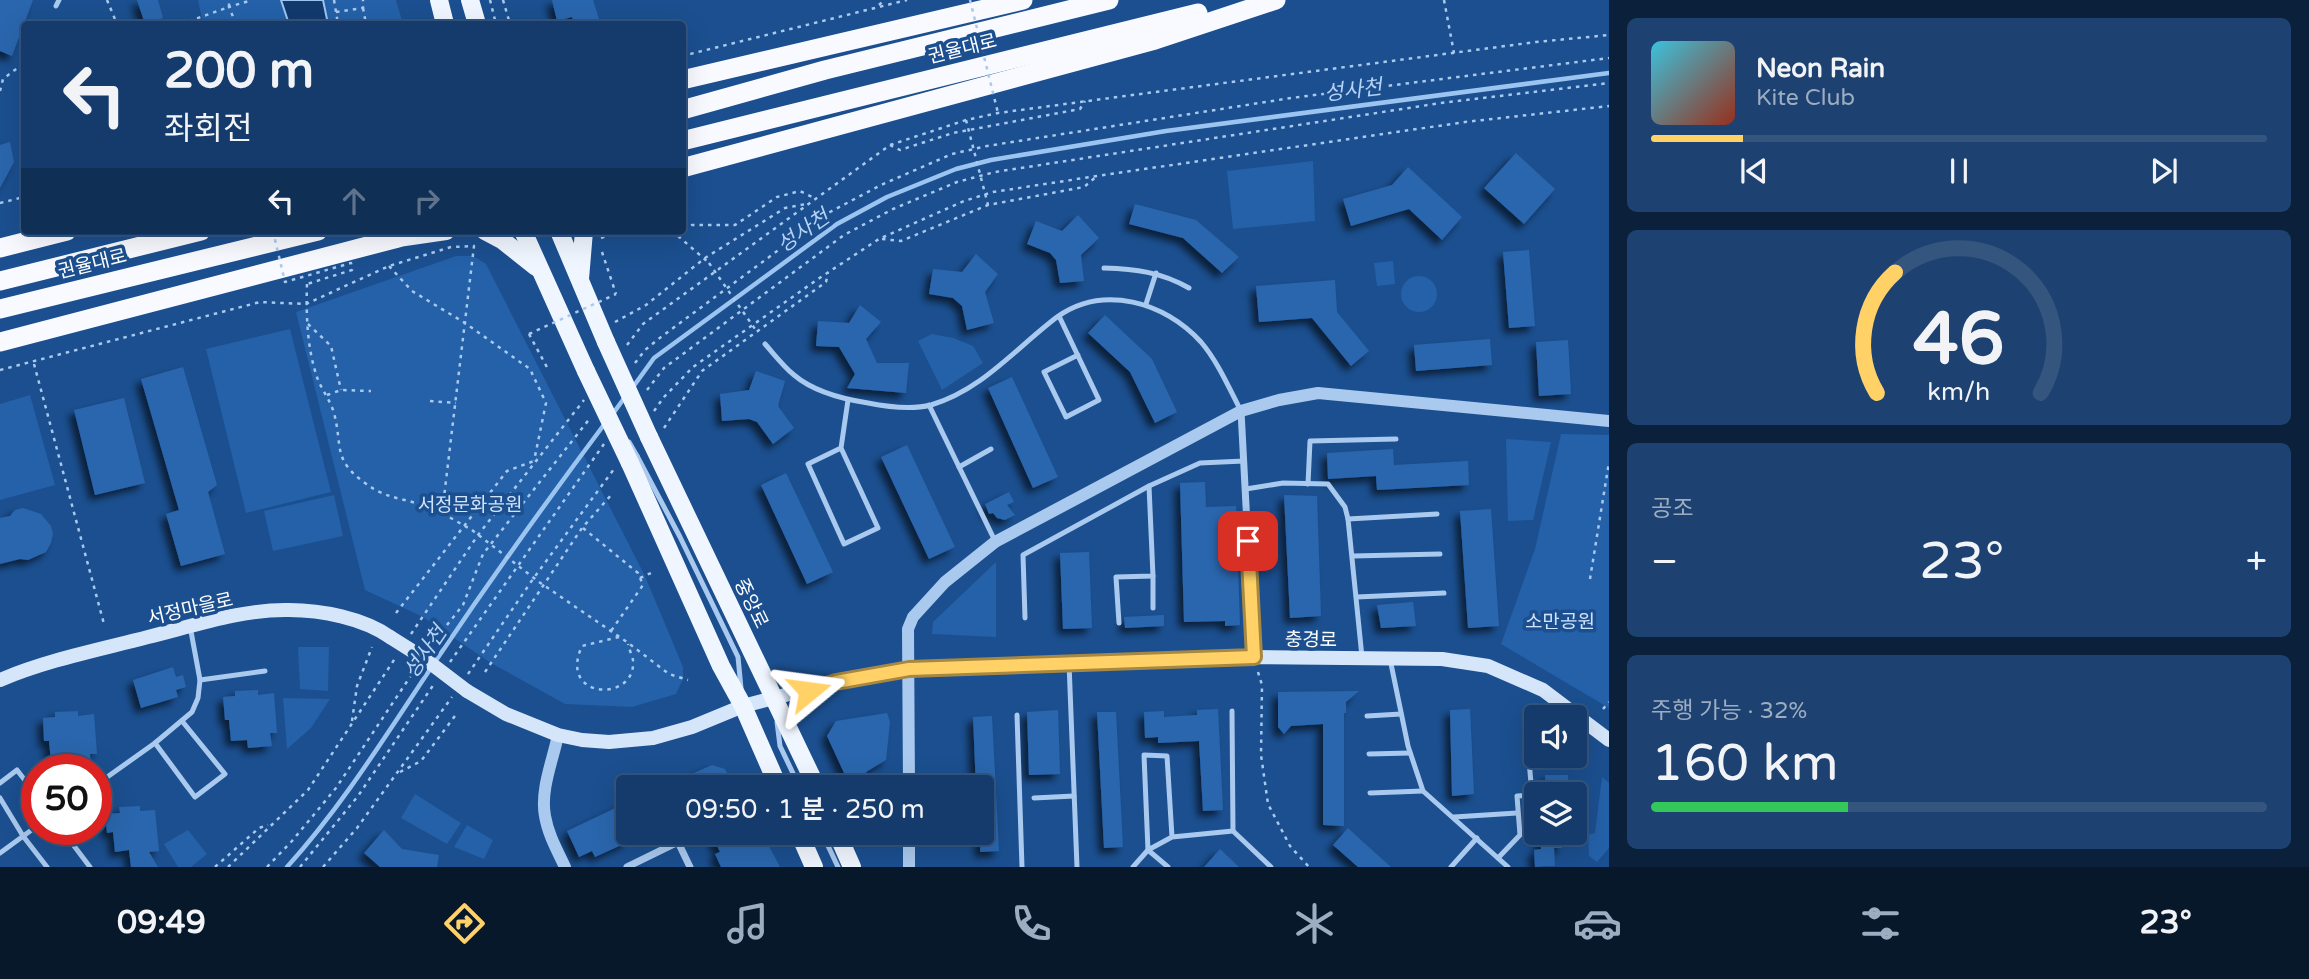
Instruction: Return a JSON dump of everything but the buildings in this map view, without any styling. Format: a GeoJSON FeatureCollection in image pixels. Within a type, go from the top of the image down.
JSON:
{"type":"FeatureCollection","features":[{"type":"Feature","properties":{"kind":"highway"},"geometry":{"type":"LineString","coordinates":[[686,79],[1023,0]]}},
{"type":"Feature","properties":{"kind":"highway","name":"권율대로"},"geometry":{"type":"LineString","coordinates":[[686,109],[838,67],[1110,0]]}},
{"type":"Feature","properties":{"kind":"highway","name":"권율대로"},"geometry":{"type":"LineString","coordinates":[[686,140],[1252,0]]}},
{"type":"Feature","properties":{"kind":"highway"},"geometry":{"type":"LineString","coordinates":[[686,167],[1155,40],[1276,0]]}},
{"type":"Feature","properties":{"kind":"highway"},"geometry":{"type":"LineString","coordinates":[[0,248],[51,235]]}},
{"type":"Feature","properties":{"kind":"highway","name":"권율대로"},"geometry":{"type":"LineString","coordinates":[[0,281],[185,235]]}},
{"type":"Feature","properties":{"kind":"highway","name":"권율대로"},"geometry":{"type":"LineString","coordinates":[[0,309],[302,235]]}},
{"type":"Feature","properties":{"kind":"highway"},"geometry":{"type":"LineString","coordinates":[[0,342],[405,235]]}},
{"type":"Feature","properties":{"kind":"main road"},"geometry":{"type":"LineString","coordinates":[[439,0],[444,21]]}},
{"type":"Feature","properties":{"kind":"main road"},"geometry":{"type":"LineString","coordinates":[[468,0],[475,21]]}},
{"type":"Feature","properties":{"kind":"main road"},"geometry":{"type":"LineString","coordinates":[[493,235],[539,269]]}},
{"type":"Feature","properties":{"kind":"main road"},"geometry":{"type":"LineString","coordinates":[[525,235],[627,463],[773,775]]}},
{"type":"Feature","properties":{"kind":"main road"},"geometry":{"type":"LineString","coordinates":[[561,235],[580,282]]}},
{"type":"Feature","properties":{"kind":"main road"},"geometry":{"type":"LineString","coordinates":[[580,282],[590,235]]}},
{"type":"Feature","properties":{"kind":"main road","name":"중앙로"},"geometry":{"type":"LineString","coordinates":[[580,282],[606,342],[657,433],[811,775]]}},
{"type":"Feature","properties":{"kind":"main road","name":"서정마을로"},"geometry":{"type":"LineString","coordinates":[[0,680],[29,668],[190,626],[250,614],[289,610],[338,616],[381,630],[464,686]]}},
{"type":"Feature","properties":{"kind":"main road","name":"충경로"},"geometry":{"type":"LineString","coordinates":[[743,706],[836,682],[909,669],[1069,663],[1256,665],[1363,659],[1442,659],[1488,666],[1544,690],[1609,740]]}},
{"type":"Feature","properties":{"kind":"main road"},"geometry":{"type":"LineString","coordinates":[[464,686],[506,714],[558,735],[582,740],[653,738],[692,727],[743,706]]}},
{"type":"Feature","properties":{"kind":"main road"},"geometry":{"type":"LineString","coordinates":[[804,845],[814,867]]}},
{"type":"Feature","properties":{"kind":"main road"},"geometry":{"type":"LineString","coordinates":[[842,845],[852,867]]}},
{"type":"Feature","properties":{"kind":"street"},"geometry":{"type":"LineString","coordinates":[[909,775],[908,629],[913,617],[945,582],[995,542],[1241,411],[1318,393],[1609,421]]}},
{"type":"Feature","properties":{"kind":"street"},"geometry":{"type":"LineString","coordinates":[[1241,411],[1256,665]]}},
{"type":"Feature","properties":{"kind":"street"},"geometry":{"type":"LineString","coordinates":[[558,735],[544,795],[544,813],[548,831],[565,867]]}},
{"type":"Feature","properties":{"kind":"street"},"geometry":{"type":"LineString","coordinates":[[627,867],[678,842],[690,867]]}},
{"type":"Feature","properties":{"kind":"street"},"geometry":{"type":"LineString","coordinates":[[909,845],[909,867]]}},
{"type":"Feature","properties":{"kind":"lane"},"geometry":{"type":"LineString","coordinates":[[1104,268],[1156,273],[1189,288]]}},
{"type":"Feature","properties":{"kind":"lane"},"geometry":{"type":"LineString","coordinates":[[1146,304],[1156,273]]}},
{"type":"Feature","properties":{"kind":"lane"},"geometry":{"type":"LineString","coordinates":[[765,344],[794,375],[815,388],[849,400],[892,407],[929,405],[980,382],[1059,316],[1087,303],[1114,299],[1146,304],[1177,320],[1201,342],[1222,374],[1241,411]]}},
{"type":"Feature","properties":{"kind":"lane"},"geometry":{"type":"LineString","coordinates":[[1059,316],[1099,400],[1066,417],[1044,372],[1077,355]]}},
{"type":"Feature","properties":{"kind":"lane"},"geometry":{"type":"LineString","coordinates":[[841,447],[808,464],[844,544],[878,528],[841,447],[849,400]]}},
{"type":"Feature","properties":{"kind":"lane"},"geometry":{"type":"LineString","coordinates":[[929,405],[995,542]]}},
{"type":"Feature","properties":{"kind":"lane"},"geometry":{"type":"LineString","coordinates":[[1308,484],[1310,441],[1396,439]]}},
{"type":"Feature","properties":{"kind":"lane"},"geometry":{"type":"LineString","coordinates":[[959,467],[991,449]]}},
{"type":"Feature","properties":{"kind":"lane"},"geometry":{"type":"LineString","coordinates":[[1025,618],[1023,555],[1150,486],[1200,463],[1244,461]]}},
{"type":"Feature","properties":{"kind":"lane"},"geometry":{"type":"LineString","coordinates":[[1246,489],[1283,484],[1328,484],[1345,508],[1353,556],[1363,659]]}},
{"type":"Feature","properties":{"kind":"lane"},"geometry":{"type":"LineString","coordinates":[[1150,486],[1153,608]]}},
{"type":"Feature","properties":{"kind":"lane"},"geometry":{"type":"LineString","coordinates":[[1348,519],[1437,514]]}},
{"type":"Feature","properties":{"kind":"lane"},"geometry":{"type":"LineString","coordinates":[[1353,556],[1440,554]]}},
{"type":"Feature","properties":{"kind":"lane"},"geometry":{"type":"LineString","coordinates":[[1119,623],[1116,577],[1153,576]]}},
{"type":"Feature","properties":{"kind":"lane"},"geometry":{"type":"LineString","coordinates":[[1357,597],[1444,593]]}},
{"type":"Feature","properties":{"kind":"lane"},"geometry":{"type":"LineString","coordinates":[[112,774],[192,712],[201,680],[190,626]]}},
{"type":"Feature","properties":{"kind":"lane"},"geometry":{"type":"LineString","coordinates":[[1390,659],[1410,753],[1423,791],[1477,838],[1502,864],[1520,835],[1517,796],[1532,795],[1530,768]]}},
{"type":"Feature","properties":{"kind":"lane"},"geometry":{"type":"LineString","coordinates":[[1069,663],[1077,867]]}},
{"type":"Feature","properties":{"kind":"lane"},"geometry":{"type":"LineString","coordinates":[[201,680],[265,671]]}},
{"type":"Feature","properties":{"kind":"lane"},"geometry":{"type":"LineString","coordinates":[[775,698],[780,746],[794,775]]}},
{"type":"Feature","properties":{"kind":"lane"},"geometry":{"type":"LineString","coordinates":[[1233,711],[1233,831],[1271,867]]}},
{"type":"Feature","properties":{"kind":"lane"},"geometry":{"type":"LineString","coordinates":[[1367,716],[1401,714]]}},
{"type":"Feature","properties":{"kind":"lane"},"geometry":{"type":"LineString","coordinates":[[1017,715],[1022,867]]}},
{"type":"Feature","properties":{"kind":"lane"},"geometry":{"type":"LineString","coordinates":[[155,743],[195,796],[225,774],[182,721]]}},
{"type":"Feature","properties":{"kind":"lane"},"geometry":{"type":"LineString","coordinates":[[1369,754],[1410,753]]}},
{"type":"Feature","properties":{"kind":"lane"},"geometry":{"type":"LineString","coordinates":[[1168,867],[1148,850],[1144,755],[1167,756],[1172,837]]}},
{"type":"Feature","properties":{"kind":"lane"},"geometry":{"type":"LineString","coordinates":[[0,783],[17,770],[21,775]]}},
{"type":"Feature","properties":{"kind":"lane"},"geometry":{"type":"LineString","coordinates":[[1370,793],[1423,791]]}},
{"type":"Feature","properties":{"kind":"lane"},"geometry":{"type":"LineString","coordinates":[[1034,798],[1074,796]]}},
{"type":"Feature","properties":{"kind":"lane"},"geometry":{"type":"LineString","coordinates":[[0,798],[21,833]]}},
{"type":"Feature","properties":{"kind":"lane"},"geometry":{"type":"LineString","coordinates":[[1454,817],[1517,813]]}},
{"type":"Feature","properties":{"kind":"lane"},"geometry":{"type":"LineString","coordinates":[[1133,867],[1148,850],[1172,837],[1233,831]]}},
{"type":"Feature","properties":{"kind":"lane"},"geometry":{"type":"LineString","coordinates":[[0,853],[21,837]]}},
{"type":"Feature","properties":{"kind":"lane"},"geometry":{"type":"LineString","coordinates":[[1451,867],[1477,838]]}},
{"type":"Feature","properties":{"kind":"lane"},"geometry":{"type":"LineString","coordinates":[[30,845],[47,867]]}},
{"type":"Feature","properties":{"kind":"lane"},"geometry":{"type":"LineString","coordinates":[[73,845],[90,867]]}},
{"type":"Feature","properties":{"kind":"lane"},"geometry":{"type":"LineString","coordinates":[[828,845],[838,867]]}},
{"type":"Feature","properties":{"kind":"path"},"geometry":{"type":"LineString","coordinates":[[107,0],[116,21]]}},
{"type":"Feature","properties":{"kind":"path"},"geometry":{"type":"LineString","coordinates":[[229,0],[235,21]]}},
{"type":"Feature","properties":{"kind":"path"},"geometry":{"type":"LineString","coordinates":[[189,21],[252,0]]}},
{"type":"Feature","properties":{"kind":"path"},"geometry":{"type":"LineString","coordinates":[[334,0],[337,21]]}},
{"type":"Feature","properties":{"kind":"path"},"geometry":{"type":"LineString","coordinates":[[363,0],[365,21]]}},
{"type":"Feature","properties":{"kind":"path"},"geometry":{"type":"LineString","coordinates":[[491,0],[495,21]]}},
{"type":"Feature","properties":{"kind":"path"},"geometry":{"type":"LineString","coordinates":[[503,0],[509,21]]}},
{"type":"Feature","properties":{"kind":"path"},"geometry":{"type":"LineString","coordinates":[[877,8],[884,0]]}},
{"type":"Feature","properties":{"kind":"path"},"geometry":{"type":"LineString","coordinates":[[686,55],[907,0]]}},
{"type":"Feature","properties":{"kind":"path"},"geometry":{"type":"LineString","coordinates":[[970,0],[998,113]]}},
{"type":"Feature","properties":{"kind":"path"},"geometry":{"type":"LineString","coordinates":[[1444,0],[1454,53]]}},
{"type":"Feature","properties":{"kind":"path"},"geometry":{"type":"LineString","coordinates":[[335,12],[363,8]]}},
{"type":"Feature","properties":{"kind":"path"},"geometry":{"type":"LineString","coordinates":[[626,346],[643,324],[890,145],[966,120],[1085,101],[1609,34]]}},
{"type":"Feature","properties":{"kind":"path"},"geometry":{"type":"LineString","coordinates":[[627,372],[645,350],[830,212],[881,185],[952,154],[987,146],[1291,98],[1609,58]]}},
{"type":"Feature","properties":{"kind":"path"},"geometry":{"type":"LineString","coordinates":[[0,91],[3,79],[21,65]]}},
{"type":"Feature","properties":{"kind":"path"},"geometry":{"type":"LineString","coordinates":[[647,389],[664,368],[844,235],[892,209],[957,182],[1008,170],[1441,103],[1609,83]]}},
{"type":"Feature","properties":{"kind":"path"},"geometry":{"type":"LineString","coordinates":[[890,145],[900,150],[953,133],[1080,109],[1085,101]]}},
{"type":"Feature","properties":{"kind":"path"},"geometry":{"type":"LineString","coordinates":[[649,418],[664,397],[693,367],[828,273],[879,239],[964,201],[983,195],[1097,176],[1465,122],[1609,106]]}},
{"type":"Feature","properties":{"kind":"path"},"geometry":{"type":"LineString","coordinates":[[966,120],[988,205]]}},
{"type":"Feature","properties":{"kind":"path"},"geometry":{"type":"LineString","coordinates":[[879,239],[901,241],[988,205],[1084,187],[1097,176]]}},
{"type":"Feature","properties":{"kind":"path"},"geometry":{"type":"LineString","coordinates":[[686,229],[691,225],[735,225],[777,197],[800,191],[816,199]]}},
{"type":"Feature","properties":{"kind":"path"},"geometry":{"type":"LineString","coordinates":[[0,203],[21,198]]}},
{"type":"Feature","properties":{"kind":"path"},"geometry":{"type":"LineString","coordinates":[[615,323],[646,305],[705,258],[785,208],[809,204]]}},
{"type":"Feature","properties":{"kind":"path"},"geometry":{"type":"LineString","coordinates":[[274,235],[285,282],[352,262],[352,270],[307,284],[306,304],[316,378],[327,395],[334,415],[344,464],[365,483],[388,497],[421,504],[472,530],[541,584],[669,674],[688,680]]}},
{"type":"Feature","properties":{"kind":"path"},"geometry":{"type":"LineString","coordinates":[[674,235],[705,258],[755,329]]}},
{"type":"Feature","properties":{"kind":"path"},"geometry":{"type":"LineString","coordinates":[[0,370],[260,302],[306,304],[389,266],[451,247],[474,246],[442,514]]}},
{"type":"Feature","properties":{"kind":"path"},"geometry":{"type":"LineString","coordinates":[[549,371],[529,334],[616,294],[602,252]]}},
{"type":"Feature","properties":{"kind":"path"},"geometry":{"type":"LineString","coordinates":[[389,266],[412,291],[465,323],[530,369],[546,403],[533,463]]}},
{"type":"Feature","properties":{"kind":"path"},"geometry":{"type":"LineString","coordinates":[[657,433],[702,371],[827,282],[828,273]]}},
{"type":"Feature","properties":{"kind":"path"},"geometry":{"type":"LineString","coordinates":[[307,323],[331,346],[341,390]]}},
{"type":"Feature","properties":{"kind":"path"},"geometry":{"type":"LineString","coordinates":[[33,362],[104,624]]}},
{"type":"Feature","properties":{"kind":"path"},"geometry":{"type":"LineString","coordinates":[[327,395],[341,390],[371,391]]}},
{"type":"Feature","properties":{"kind":"path"},"geometry":{"type":"LineString","coordinates":[[408,639],[478,535],[584,399]]}},
{"type":"Feature","properties":{"kind":"path"},"geometry":{"type":"LineString","coordinates":[[430,401],[456,403]]}},
{"type":"Feature","properties":{"kind":"path"},"geometry":{"type":"LineString","coordinates":[[426,653],[441,630],[463,605],[483,554],[593,415]]}},
{"type":"Feature","properties":{"kind":"path"},"geometry":{"type":"LineString","coordinates":[[447,666],[604,443]]}},
{"type":"Feature","properties":{"kind":"path"},"geometry":{"type":"LineString","coordinates":[[1590,579],[1609,462]]}},
{"type":"Feature","properties":{"kind":"path"},"geometry":{"type":"LineString","coordinates":[[396,613],[507,471],[533,463]]}},
{"type":"Feature","properties":{"kind":"path"},"geometry":{"type":"LineString","coordinates":[[323,867],[357,828],[464,686],[533,579],[627,463]]}},
{"type":"Feature","properties":{"kind":"path"},"geometry":{"type":"LineString","coordinates":[[485,672],[541,584],[582,528],[612,494]]}},
{"type":"Feature","properties":{"kind":"path"},"geometry":{"type":"LineString","coordinates":[[582,528],[638,573],[643,585],[611,631]]}},
{"type":"Feature","properties":{"kind":"path"},"geometry":{"type":"LineString","coordinates":[[640,578],[651,573]]}},
{"type":"Feature","properties":{"kind":"path"},"geometry":{"type":"LineString","coordinates":[[619,637],[582,646],[576,659],[577,672],[583,682],[598,691],[616,688],[629,677],[633,661],[627,642]]}},
{"type":"Feature","properties":{"kind":"path"},"geometry":{"type":"LineString","coordinates":[[352,724],[357,686],[372,647]]}},
{"type":"Feature","properties":{"kind":"path"},"geometry":{"type":"LineString","coordinates":[[228,867],[308,790],[401,649]]}},
{"type":"Feature","properties":{"kind":"path"},"geometry":{"type":"LineString","coordinates":[[267,867],[336,788],[419,664]]}},
{"type":"Feature","properties":{"kind":"path"},"geometry":{"type":"LineString","coordinates":[[1256,665],[1262,685],[1261,755],[1268,804],[1290,846],[1309,867]]}},
{"type":"Feature","properties":{"kind":"path"},"geometry":{"type":"LineString","coordinates":[[300,867],[358,796],[440,676]]}},
{"type":"Feature","properties":{"kind":"path"},"geometry":{"type":"LineString","coordinates":[[1603,709],[1609,702]]}},
{"type":"Feature","properties":{"kind":"path"},"geometry":{"type":"LineString","coordinates":[[397,773],[421,761],[458,712]]}},
{"type":"Feature","properties":{"kind":"path"},"geometry":{"type":"LineString","coordinates":[[215,867],[259,828],[271,824]]}},
{"type":"Feature","properties":{"kind":"green space"},"geometry":{"type":"Polygon","coordinates":[[[198,0],[396,0],[402,21],[202,21],[198,0]]]}},
{"type":"Feature","properties":{"kind":"green space"},"geometry":{"type":"Polygon","coordinates":[[[1313,161],[1315,221],[1233,229],[1227,171],[1313,161]]]}},
{"type":"Feature","properties":{"kind":"green space","name":"서정문화공원"},"geometry":{"type":"Polygon","coordinates":[[[456,256],[473,256],[486,264],[645,576],[683,667],[683,679],[676,694],[632,707],[565,704],[491,663],[423,617],[365,590],[296,312],[456,256]]]}},
{"type":"Feature","properties":{"kind":"green space"},"geometry":{"type":"Polygon","coordinates":[[[1393,261],[1395,284],[1377,286],[1374,263],[1393,261]]]}},
{"type":"Feature","properties":{"kind":"green space"},"geometry":{"type":"Polygon","coordinates":[[[1419,276],[1432,281],[1437,294],[1432,307],[1419,312],[1406,307],[1401,294],[1406,281],[1419,276]]]}},
{"type":"Feature","properties":{"kind":"green space"},"geometry":{"type":"Polygon","coordinates":[[[290,329],[331,492],[246,513],[206,349],[290,329]]]}},
{"type":"Feature","properties":{"kind":"green space"},"geometry":{"type":"Polygon","coordinates":[[[932,334],[973,346],[983,363],[942,390],[918,341],[932,334]]]}},
{"type":"Feature","properties":{"kind":"green space"},"geometry":{"type":"Polygon","coordinates":[[[30,395],[55,485],[0,500],[0,404],[30,395]]]}},
{"type":"Feature","properties":{"kind":"green space","name":"소만공원"},"geometry":{"type":"Polygon","coordinates":[[[1561,434],[1609,435],[1609,708],[1501,644],[1535,549],[1561,434]]]}},
{"type":"Feature","properties":{"kind":"green space"},"geometry":{"type":"Polygon","coordinates":[[[1506,439],[1551,442],[1533,520],[1508,521],[1506,439]]]}},
{"type":"Feature","properties":{"kind":"green space"},"geometry":{"type":"Polygon","coordinates":[[[334,495],[343,536],[273,551],[264,511],[334,495]]]}},
{"type":"Feature","properties":{"kind":"green space"},"geometry":{"type":"Polygon","coordinates":[[[996,562],[996,637],[932,634],[933,622],[996,562]]]}},
{"type":"Feature","properties":{"kind":"green space"},"geometry":{"type":"Polygon","coordinates":[[[298,647],[329,647],[328,691],[300,689],[298,647]]]}},
{"type":"Feature","properties":{"kind":"green space"},"geometry":{"type":"Polygon","coordinates":[[[283,698],[330,699],[311,728],[287,749],[283,698]]]}},
{"type":"Feature","properties":{"kind":"green space"},"geometry":{"type":"Polygon","coordinates":[[[1602,777],[1609,783],[1609,848],[1597,862],[1589,856],[1588,835],[1595,833],[1602,777]]]}},
{"type":"Feature","properties":{"kind":"green space"},"geometry":{"type":"Polygon","coordinates":[[[415,794],[461,823],[447,844],[401,818],[415,794]]]}},
{"type":"Feature","properties":{"kind":"green space"},"geometry":{"type":"Polygon","coordinates":[[[467,825],[493,840],[484,859],[454,847],[467,825]]]}},
{"type":"Feature","properties":{"kind":"green space"},"geometry":{"type":"Polygon","coordinates":[[[188,830],[207,854],[191,867],[178,867],[164,844],[188,830]]]}},
{"type":"Feature","properties":{"kind":"shaded area"},"geometry":{"type":"Polygon","coordinates":[[[281,0],[323,0],[327,21],[288,21],[281,0]]]}},
{"type":"Feature","properties":{"kind":"waterway","name":"성사천"},"geometry":{"type":"LineString","coordinates":[[633,387],[654,358],[837,224],[887,197],[956,169],[991,160],[1166,131],[1609,73]]}},
{"type":"Feature","properties":{"kind":"waterway","name":"성사천"},"geometry":{"type":"LineString","coordinates":[[612,415],[625,397]]}},
{"type":"Feature","properties":{"kind":"waterway","name":"성사천"},"geometry":{"type":"LineString","coordinates":[[287,867],[348,791],[480,596],[606,422]]}},
{"type":"Feature","properties":{"kind":"route"},"geometry":{"type":"LineString","coordinates":[[809,691],[836,682],[909,669],[1254,657],[1248,541]]}}]}
